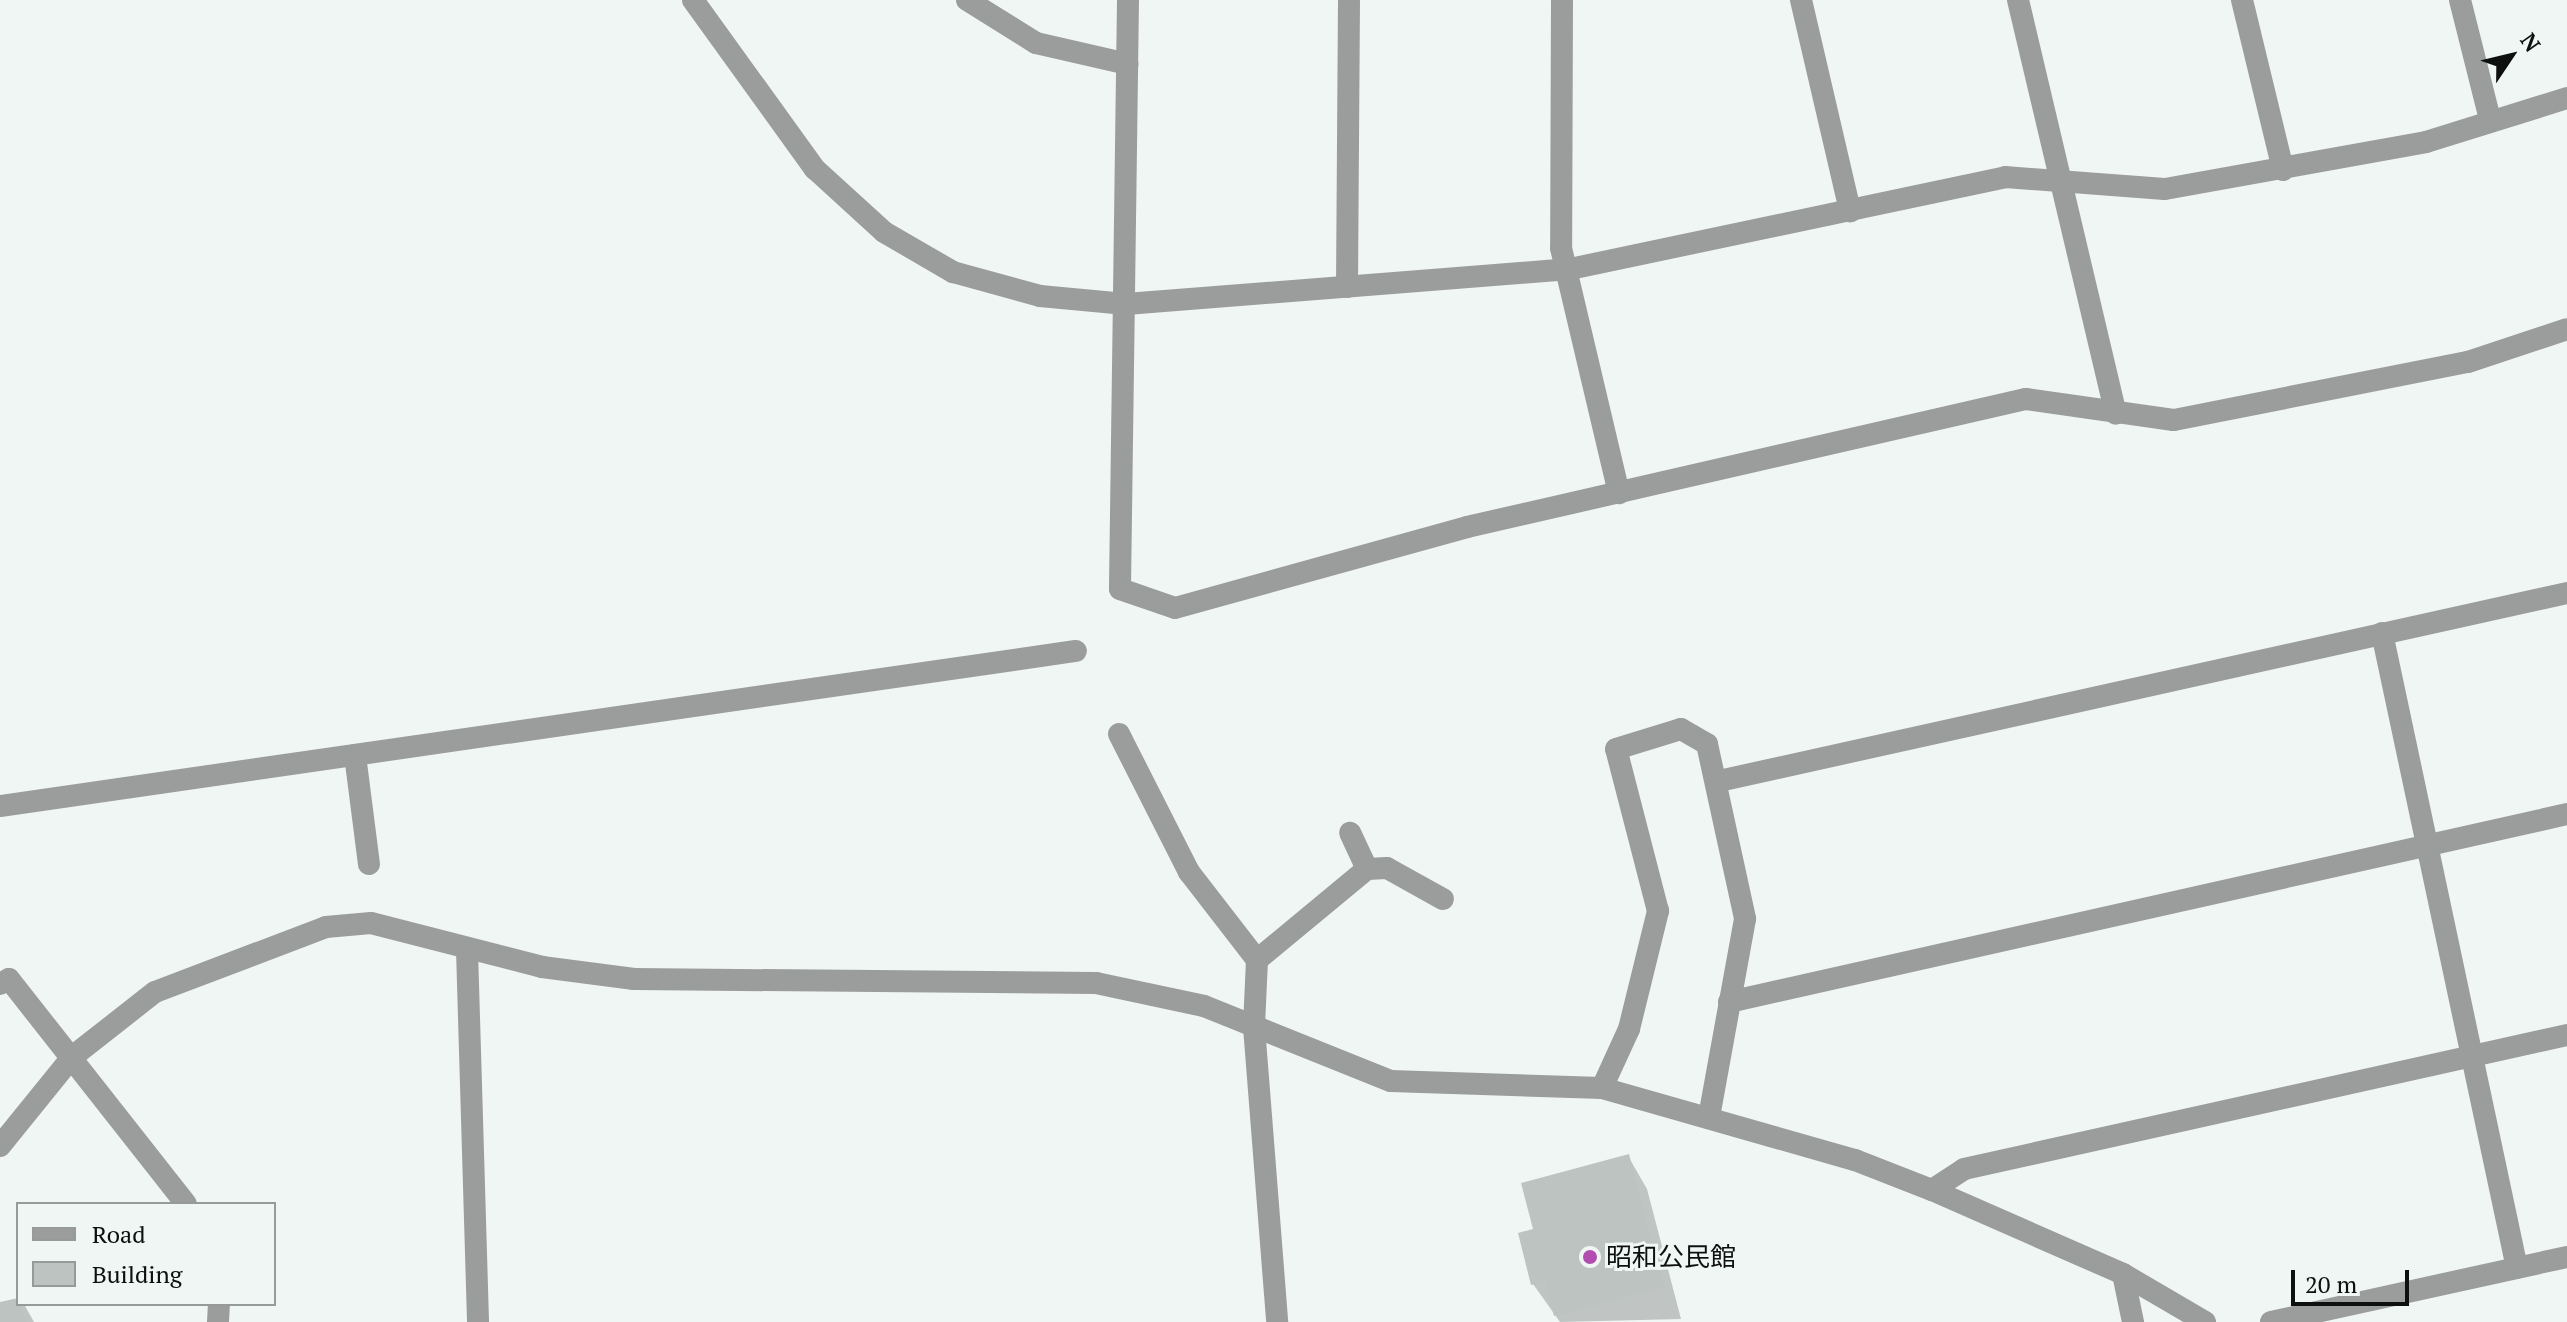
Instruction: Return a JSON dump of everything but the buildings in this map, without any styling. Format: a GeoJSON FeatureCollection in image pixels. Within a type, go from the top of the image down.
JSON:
{"type":"FeatureCollection","features":[{"type":"Feature","properties":{"kind":"street"},"geometry":{"type":"LineString","coordinates":[[693,0],[815,169],[884,232],[953,272],[1040,296],[1126,304],[1570,269],[2005,177],[2063,176],[2165,189],[2426,142],[2490,119],[2567,98]]}},
{"type":"Feature","properties":{"kind":"street"},"geometry":{"type":"LineString","coordinates":[[967,0],[1036,43],[1128,64]]}},
{"type":"Feature","properties":{"kind":"street"},"geometry":{"type":"LineString","coordinates":[[1128,0],[1120,589],[1175,608],[1619,493],[2026,399],[2174,420],[2468,362],[2567,329]]}},
{"type":"Feature","properties":{"kind":"street"},"geometry":{"type":"LineString","coordinates":[[1347,287],[1349,0]]}},
{"type":"Feature","properties":{"kind":"street"},"geometry":{"type":"LineString","coordinates":[[1562,0],[1561,248],[1570,269],[1619,493]]}},
{"type":"Feature","properties":{"kind":"street"},"geometry":{"type":"LineString","coordinates":[[1801,0],[1850,211]]}},
{"type":"Feature","properties":{"kind":"street"},"geometry":{"type":"LineString","coordinates":[[2018,0],[2063,176],[2116,414]]}},
{"type":"Feature","properties":{"kind":"street"},"geometry":{"type":"LineString","coordinates":[[2242,0],[2283,170]]}},
{"type":"Feature","properties":{"kind":"street"},"geometry":{"type":"LineString","coordinates":[[2460,0],[2490,119]]}},
{"type":"Feature","properties":{"kind":"street"},"geometry":{"type":"LineString","coordinates":[[1719,781],[2567,593]]}},
{"type":"Feature","properties":{"kind":"street"},"geometry":{"type":"LineString","coordinates":[[2382,633],[2517,1268]]}},
{"type":"Feature","properties":{"kind":"street"},"geometry":{"type":"LineString","coordinates":[[0,806],[1076,651]]}},
{"type":"Feature","properties":{"kind":"street"},"geometry":{"type":"LineString","coordinates":[[1602,1088],[1629,1029],[1658,911],[1616,749],[1681,729],[1707,744],[1719,781],[1745,919],[1709,1118]]}},
{"type":"Feature","properties":{"kind":"street"},"geometry":{"type":"LineString","coordinates":[[1119,734],[1189,872],[1257,960],[1254,1027],[1277,1322]]}},
{"type":"Feature","properties":{"kind":"street"},"geometry":{"type":"LineString","coordinates":[[355,755],[369,864]]}},
{"type":"Feature","properties":{"kind":"street"},"geometry":{"type":"LineString","coordinates":[[1729,1002],[2567,814]]}},
{"type":"Feature","properties":{"kind":"street"},"geometry":{"type":"LineString","coordinates":[[1350,833],[1367,869]]}},
{"type":"Feature","properties":{"kind":"street"},"geometry":{"type":"LineString","coordinates":[[1257,960],[1367,869],[1387,868],[1443,899]]}},
{"type":"Feature","properties":{"kind":"street"},"geometry":{"type":"LineString","coordinates":[[0,1146],[72,1057],[155,992],[326,927],[395,926],[467,950],[634,979],[1096,983],[1204,1006],[1391,1081],[1602,1088],[1709,1118],[1932,1190],[2123,1274],[2205,1322]]}},
{"type":"Feature","properties":{"kind":"street"},"geometry":{"type":"LineString","coordinates":[[467,950],[478,1322]]}},
{"type":"Feature","properties":{"kind":"street"},"geometry":{"type":"LineString","coordinates":[[0,984],[9,979],[184,1202]]}},
{"type":"Feature","properties":{"kind":"street"},"geometry":{"type":"LineString","coordinates":[[1932,1190],[1964,1169],[2567,1035]]}},
{"type":"Feature","properties":{"kind":"street"},"geometry":{"type":"LineString","coordinates":[[2271,1322],[2567,1257]]}},
{"type":"Feature","properties":{"kind":"street"},"geometry":{"type":"LineString","coordinates":[[2123,1274],[2133,1322]]}},
{"type":"Feature","properties":{"kind":"place","name":"昭和公民館"},"geometry":{"type":"Point","coordinates":[1590,1257]}}]}
